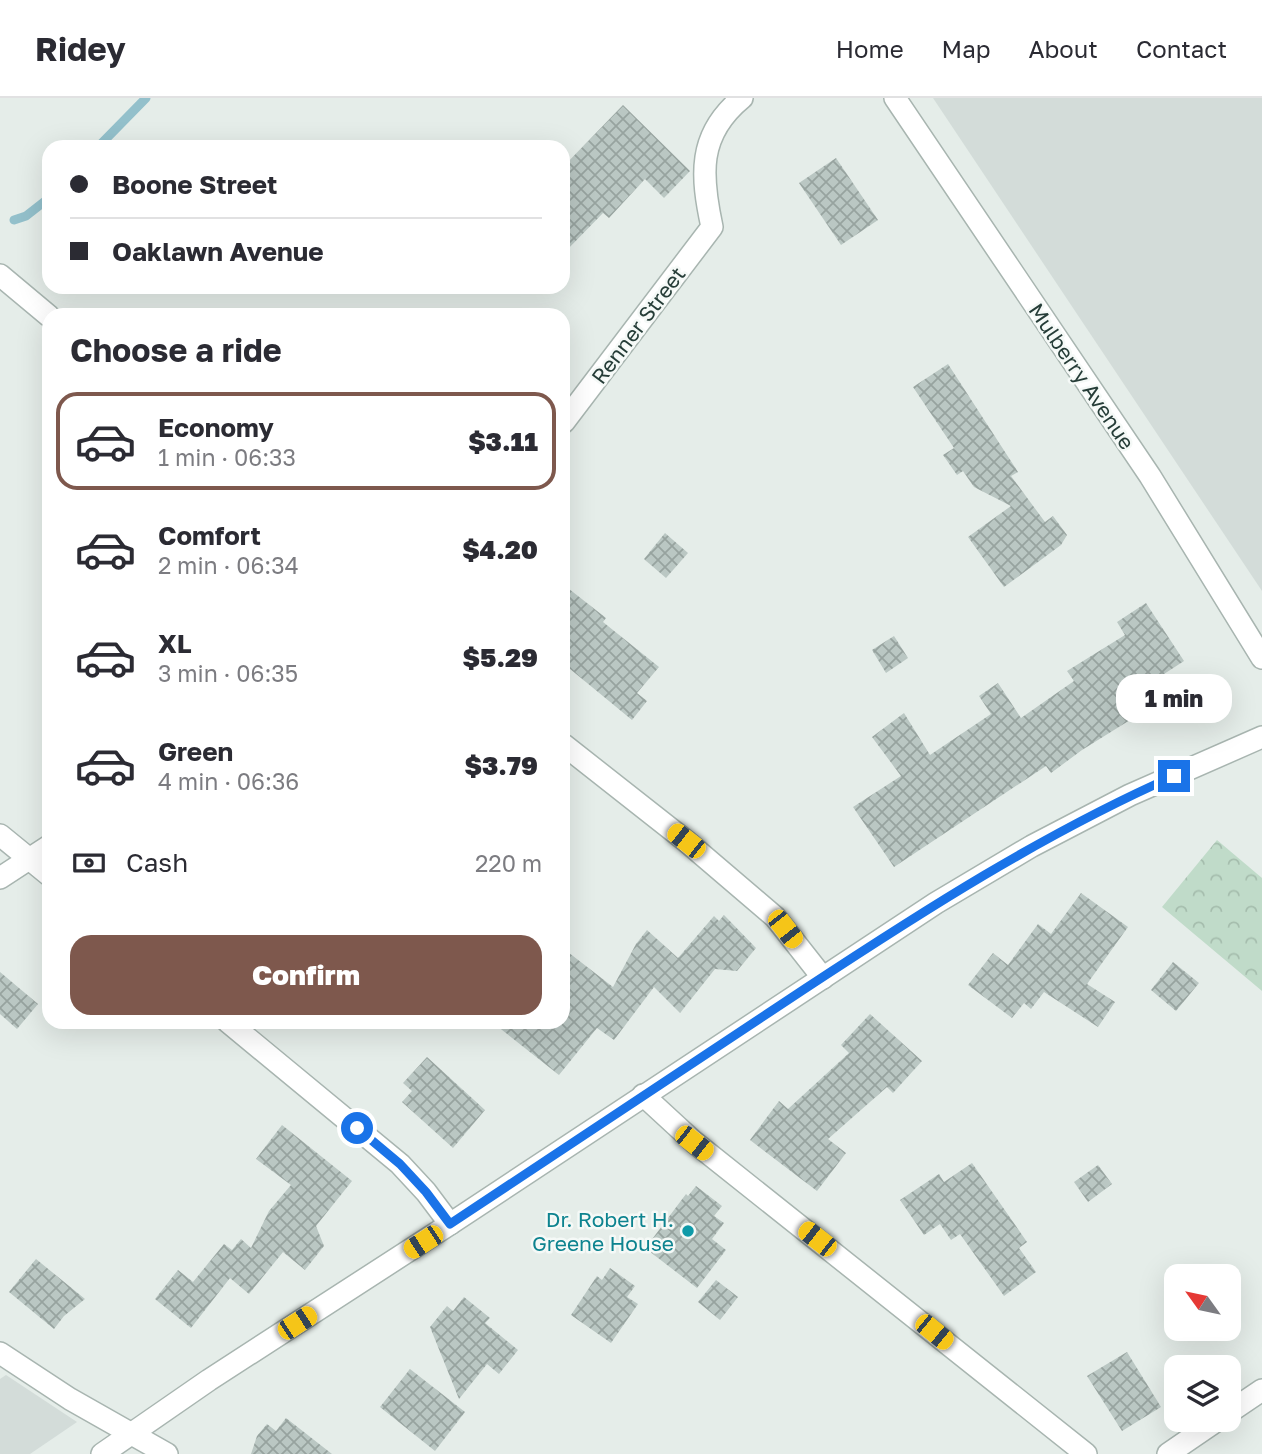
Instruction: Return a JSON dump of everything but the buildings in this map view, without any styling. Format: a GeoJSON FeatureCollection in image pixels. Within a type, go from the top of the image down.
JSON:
{"type":"FeatureCollection","features":[{"type":"Feature","properties":{"kind":"street","name":"Renner Street"},"geometry":{"type":"LineString","coordinates":[[570,414],[712,227],[705,192],[706,146],[727,110],[742,98]]}},
{"type":"Feature","properties":{"kind":"street","name":"Mulberry Avenue"},"geometry":{"type":"LineString","coordinates":[[895,98],[1150,476],[1262,658]]}},
{"type":"Feature","properties":{"kind":"street"},"geometry":{"type":"LineString","coordinates":[[0,275],[42,310]]}},
{"type":"Feature","properties":{"kind":"street"},"geometry":{"type":"LineString","coordinates":[[102,1454],[220,1373],[936,903],[1032,846],[1130,795],[1262,737]]}},
{"type":"Feature","properties":{"kind":"street"},"geometry":{"type":"LineString","coordinates":[[570,750],[686,841],[775,917],[822,978]]}},
{"type":"Feature","properties":{"kind":"street"},"geometry":{"type":"LineString","coordinates":[[0,835],[42,869]]}},
{"type":"Feature","properties":{"kind":"street"},"geometry":{"type":"LineString","coordinates":[[0,878],[42,851]]}},
{"type":"Feature","properties":{"kind":"street"},"geometry":{"type":"LineString","coordinates":[[236,1029],[400,1164],[450,1224]]}},
{"type":"Feature","properties":{"kind":"street"},"geometry":{"type":"LineString","coordinates":[[643,1096],[694,1143],[1086,1454]]}},
{"type":"Feature","properties":{"kind":"street"},"geometry":{"type":"LineString","coordinates":[[0,1353],[70,1399],[167,1454]]}},
{"type":"Feature","properties":{"kind":"street"},"geometry":{"type":"LineString","coordinates":[[1241,1405],[1262,1391]]}},
{"type":"Feature","properties":{"kind":"street"},"geometry":{"type":"LineString","coordinates":[[1168,1454],[1200,1432]]}},
{"type":"Feature","properties":{"kind":"shaded area"},"geometry":{"type":"Polygon","coordinates":[[[933,98],[1262,98],[1262,591],[1053,278],[933,98]]]}},
{"type":"Feature","properties":{"kind":"shaded area"},"geometry":{"type":"Polygon","coordinates":[[[6,1375],[77,1422],[30,1454],[0,1454],[0,1379],[6,1375]]]}},
{"type":"Feature","properties":{"kind":"green space"},"geometry":{"type":"Polygon","coordinates":[[[1217,840],[1262,878],[1262,991],[1162,907],[1217,840]]]}},
{"type":"Feature","properties":{"kind":"waterway"},"geometry":{"type":"LineString","coordinates":[[105,140],[146,98]]}},
{"type":"Feature","properties":{"kind":"waterway"},"geometry":{"type":"LineString","coordinates":[[14,220],[26,216],[42,203]]}},
{"type":"Feature","properties":{"kind":"place","name":"Dr. Robert H. Greene House"},"geometry":{"type":"Point","coordinates":[688,1231]}},
{"type":"Feature","properties":{"kind":"route"},"geometry":{"type":"LineString","coordinates":[[357,1128],[400,1164],[450,1224],[936,903],[1032,846],[1130,795],[1174,776]]}}]}
